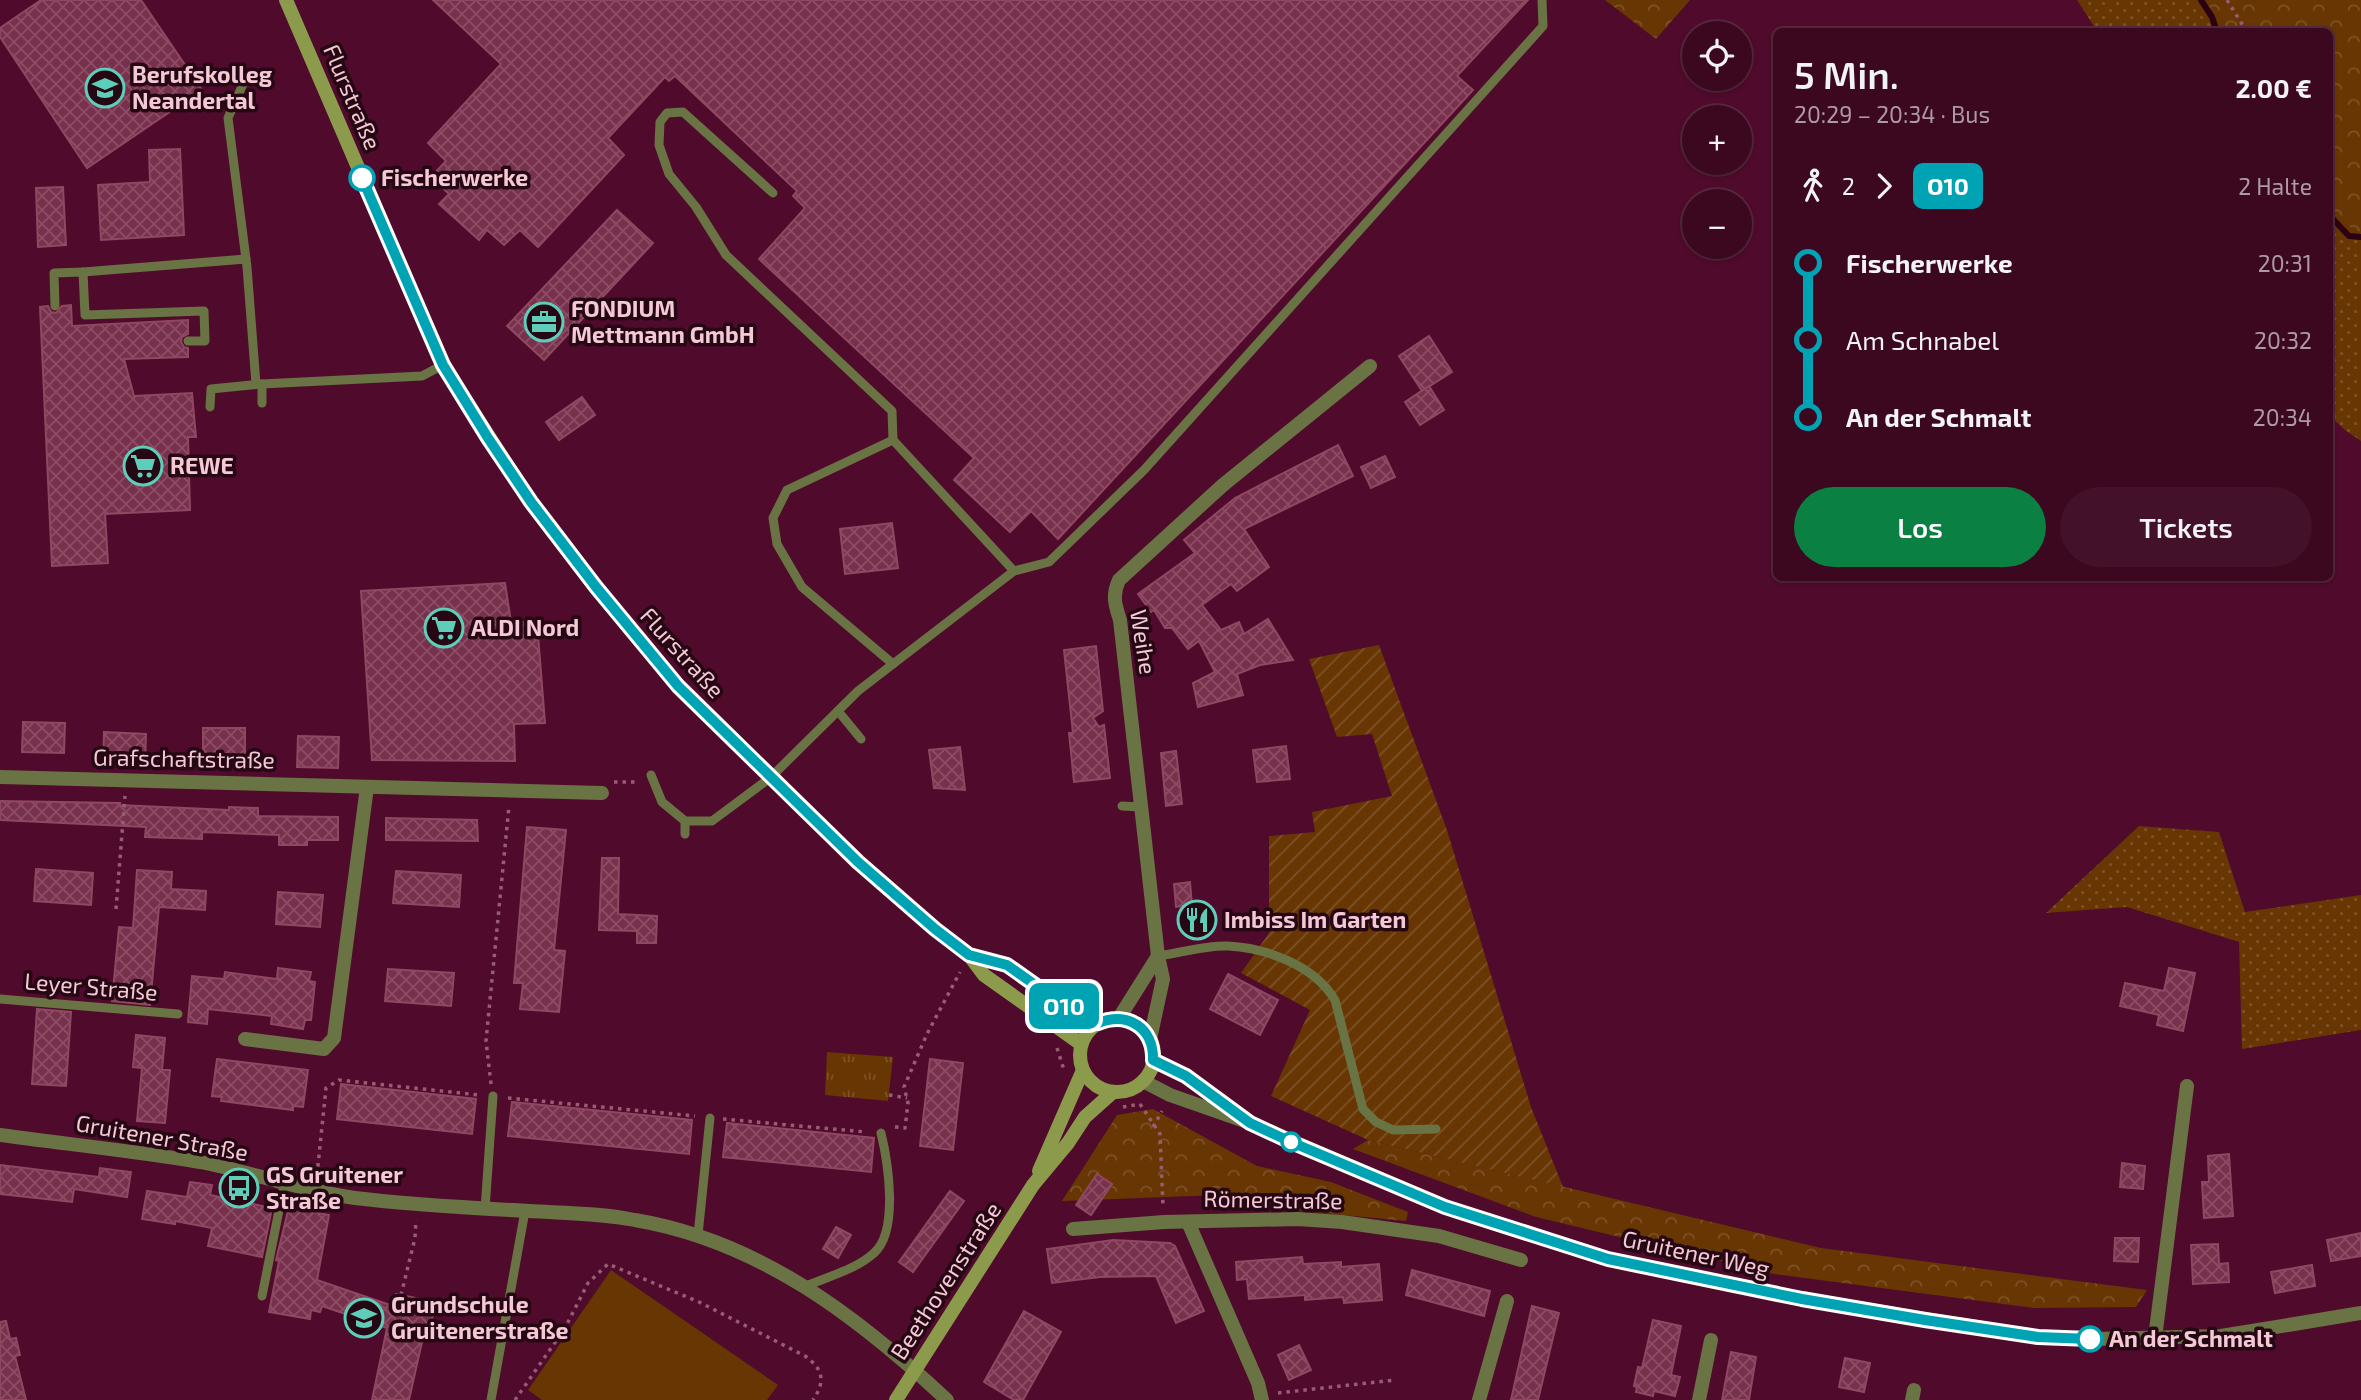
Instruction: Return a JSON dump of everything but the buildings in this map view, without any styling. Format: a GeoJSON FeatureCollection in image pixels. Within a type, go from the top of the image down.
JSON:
{"type":"FeatureCollection","features":[{"type":"Feature","properties":{"kind":"main road","name":"Flurstraße"},"geometry":{"type":"LineString","coordinates":[[286,0],[443,365],[531,502],[596,587],[678,686],[858,862],[969,955]]}},
{"type":"Feature","properties":{"kind":"main road"},"geometry":{"type":"LineString","coordinates":[[969,955],[1007,965],[1065,1006],[1098,1023]]}},
{"type":"Feature","properties":{"kind":"main road"},"geometry":{"type":"LineString","coordinates":[[969,955],[985,975],[1082,1044]]}},
{"type":"Feature","properties":{"kind":"main road"},"geometry":{"type":"LineString","coordinates":[[1119,1018],[1137,1024],[1150,1038],[1154,1049],[1150,1071],[1143,1081],[1135,1088],[1113,1092],[1095,1085],[1083,1070],[1080,1060],[1082,1044],[1089,1031],[1098,1023],[1119,1018]]}},
{"type":"Feature","properties":{"kind":"main road","name":"Beethovenstraße"},"geometry":{"type":"LineString","coordinates":[[1033,1185],[1083,1070]]}},
{"type":"Feature","properties":{"kind":"main road","name":"Beethovenstraße"},"geometry":{"type":"LineString","coordinates":[[896,1400],[1033,1185],[1069,1143],[1085,1117],[1113,1092]]}},
{"type":"Feature","properties":{"kind":"street","name":"Weihe"},"geometry":{"type":"LineString","coordinates":[[1150,1038],[1163,979],[1158,956],[1120,620],[1114,603],[1114,591],[1119,580],[1223,485],[1370,366]]}},
{"type":"Feature","properties":{"kind":"street","name":"Grafschaftstraße"},"geometry":{"type":"LineString","coordinates":[[0,777],[596,793]]}},
{"type":"Feature","properties":{"kind":"street"},"geometry":{"type":"LineString","coordinates":[[245,1039],[324,1049],[334,1038],[366,787]]}},
{"type":"Feature","properties":{"kind":"street"},"geometry":{"type":"LineString","coordinates":[[1119,1018],[1158,956]]}},
{"type":"Feature","properties":{"kind":"street","name":"Gruitener Weg"},"geometry":{"type":"LineString","coordinates":[[1153,1060],[1186,1076],[1250,1123]]}},
{"type":"Feature","properties":{"kind":"street","name":"Gruitener Weg"},"geometry":{"type":"LineString","coordinates":[[1143,1081],[1170,1095],[1250,1123],[1445,1207],[1608,1259],[1802,1299],[2038,1337],[2221,1336],[2361,1313]]}},
{"type":"Feature","properties":{"kind":"street"},"geometry":{"type":"LineString","coordinates":[[2155,1338],[2187,1086]]}},
{"type":"Feature","properties":{"kind":"street","name":"Gruitener Straße"},"geometry":{"type":"LineString","coordinates":[[0,1135],[201,1163],[315,1192],[416,1204],[633,1219],[698,1235],[747,1255],[806,1286],[916,1370],[947,1400]]}},
{"type":"Feature","properties":{"kind":"street","name":"Römerstraße"},"geometry":{"type":"LineString","coordinates":[[1073,1229],[1164,1222],[1298,1219],[1342,1222],[1439,1236],[1521,1260]]}},
{"type":"Feature","properties":{"kind":"street","name":"Römerstraße"},"geometry":{"type":"LineString","coordinates":[[1188,1222],[1262,1397]]}},
{"type":"Feature","properties":{"kind":"street"},"geometry":{"type":"LineString","coordinates":[[1479,1400],[1507,1301]]}},
{"type":"Feature","properties":{"kind":"street"},"geometry":{"type":"LineString","coordinates":[[1699,1400],[1711,1340]]}},
{"type":"Feature","properties":{"kind":"lane"},"geometry":{"type":"LineString","coordinates":[[652,778],[662,802],[685,821],[712,821],[770,778],[858,691],[1014,571],[1049,562],[1144,470],[1544,26],[1542,0]]}},
{"type":"Feature","properties":{"kind":"lane"},"geometry":{"type":"LineString","coordinates":[[245,73],[228,118],[262,403]]}},
{"type":"Feature","properties":{"kind":"lane"},"geometry":{"type":"LineString","coordinates":[[772,193],[683,112],[667,113],[660,122],[659,145],[669,174],[696,206],[726,255],[892,411],[893,440],[1014,571]]}},
{"type":"Feature","properties":{"kind":"lane"},"geometry":{"type":"LineString","coordinates":[[55,306],[54,273],[247,263],[258,266]]}},
{"type":"Feature","properties":{"kind":"lane"},"geometry":{"type":"LineString","coordinates":[[83,272],[85,315],[204,311],[205,341],[188,341]]}},
{"type":"Feature","properties":{"kind":"lane"},"geometry":{"type":"LineString","coordinates":[[210,407],[211,389],[422,376],[443,365]]}},
{"type":"Feature","properties":{"kind":"lane"},"geometry":{"type":"LineString","coordinates":[[893,440],[787,489],[773,518],[777,544],[802,587],[893,664]]}},
{"type":"Feature","properties":{"kind":"lane"},"geometry":{"type":"LineString","coordinates":[[838,711],[861,739]]}},
{"type":"Feature","properties":{"kind":"lane"},"geometry":{"type":"LineString","coordinates":[[1122,806],[1141,807]]}},
{"type":"Feature","properties":{"kind":"lane"},"geometry":{"type":"LineString","coordinates":[[731,807],[734,821]]}},
{"type":"Feature","properties":{"kind":"lane"},"geometry":{"type":"LineString","coordinates":[[685,821],[685,834]]}},
{"type":"Feature","properties":{"kind":"lane"},"geometry":{"type":"LineString","coordinates":[[1158,956],[1225,946],[1257,950],[1304,970],[1328,988],[1335,1000],[1363,1109],[1377,1122],[1393,1130],[1436,1129]]}},
{"type":"Feature","properties":{"kind":"lane","name":"Leyer Straße"},"geometry":{"type":"LineString","coordinates":[[0,999],[178,1014]]}},
{"type":"Feature","properties":{"kind":"lane"},"geometry":{"type":"LineString","coordinates":[[485,1209],[493,1096]]}},
{"type":"Feature","properties":{"kind":"lane"},"geometry":{"type":"LineString","coordinates":[[698,1235],[710,1118]]}},
{"type":"Feature","properties":{"kind":"lane"},"geometry":{"type":"LineString","coordinates":[[806,1286],[874,1254],[885,1236],[889,1204],[887,1157],[881,1133]]}},
{"type":"Feature","properties":{"kind":"lane"},"geometry":{"type":"LineString","coordinates":[[262,1296],[284,1185]]}},
{"type":"Feature","properties":{"kind":"lane"},"geometry":{"type":"LineString","coordinates":[[491,1400],[525,1211]]}},
{"type":"Feature","properties":{"kind":"path"},"geometry":{"type":"LineString","coordinates":[[2227,0],[2244,28]]}},
{"type":"Feature","properties":{"kind":"path"},"geometry":{"type":"LineString","coordinates":[[596,793],[597,782],[652,778]]}},
{"type":"Feature","properties":{"kind":"path"},"geometry":{"type":"LineString","coordinates":[[116,909],[126,781]]}},
{"type":"Feature","properties":{"kind":"path"},"geometry":{"type":"LineString","coordinates":[[493,1096],[486,1041],[510,790]]}},
{"type":"Feature","properties":{"kind":"path"},"geometry":{"type":"LineString","coordinates":[[315,1192],[326,1088],[339,1080],[881,1133],[882,1126],[905,1128],[907,1098],[904,1087],[927,1034],[969,955]]}},
{"type":"Feature","properties":{"kind":"path"},"geometry":{"type":"LineString","coordinates":[[1055,1042],[1064,1076]]}},
{"type":"Feature","properties":{"kind":"path"},"geometry":{"type":"LineString","coordinates":[[888,1096],[907,1098]]}},
{"type":"Feature","properties":{"kind":"path"},"geometry":{"type":"LineString","coordinates":[[1140,1104],[1153,1128],[1160,1134],[1164,1222]]}},
{"type":"Feature","properties":{"kind":"path"},"geometry":{"type":"LineString","coordinates":[[1153,1128],[1163,1109]]}},
{"type":"Feature","properties":{"kind":"path"},"geometry":{"type":"LineString","coordinates":[[401,1295],[415,1237],[416,1204]]}},
{"type":"Feature","properties":{"kind":"path"},"geometry":{"type":"LineString","coordinates":[[515,1400],[565,1328],[588,1283],[608,1265],[699,1302],[806,1356],[819,1368],[822,1376],[819,1391],[813,1400]]}},
{"type":"Feature","properties":{"kind":"path"},"geometry":{"type":"LineString","coordinates":[[1262,1397],[1395,1380]]}},
{"type":"Feature","properties":{"kind":"green space"},"geometry":{"type":"Polygon","coordinates":[[[1605,0],[1690,0],[1656,39],[1605,0]]]}},
{"type":"Feature","properties":{"kind":"green space"},"geometry":{"type":"Polygon","coordinates":[[[2077,0],[2203,0],[2214,28],[2095,28],[2077,0]]]}},
{"type":"Feature","properties":{"kind":"green space"},"geometry":{"type":"Polygon","coordinates":[[[2203,0],[2361,0],[2361,235],[2333,215],[2333,28],[2214,28],[2203,0]]]}},
{"type":"Feature","properties":{"kind":"green space"},"geometry":{"type":"Polygon","coordinates":[[[2333,215],[2361,235],[2361,441],[2333,419],[2333,215]]]}},
{"type":"Feature","properties":{"kind":"green space"},"geometry":{"type":"Polygon","coordinates":[[[1379,645],[1447,830],[1531,1107],[1563,1187],[1368,1140],[1271,1096],[1310,1010],[1241,973],[1269,933],[1269,836],[1315,832],[1312,812],[1392,796],[1372,734],[1337,737],[1309,659],[1379,645]]]}},
{"type":"Feature","properties":{"kind":"green space"},"geometry":{"type":"Polygon","coordinates":[[[2139,826],[2219,832],[2245,912],[2361,895],[2361,1030],[2242,1049],[2239,942],[2127,907],[2046,913],[2139,826]]]}},
{"type":"Feature","properties":{"kind":"green space"},"geometry":{"type":"Polygon","coordinates":[[[827,1052],[893,1057],[888,1101],[825,1095],[827,1052]]]}},
{"type":"Feature","properties":{"kind":"green space"},"geometry":{"type":"Polygon","coordinates":[[[1153,1109],[1257,1166],[1331,1182],[1408,1212],[1406,1221],[1280,1209],[1271,1193],[1062,1201],[1117,1115],[1153,1109]]]}},
{"type":"Feature","properties":{"kind":"green space"},"geometry":{"type":"Polygon","coordinates":[[[1368,1140],[1821,1248],[2147,1290],[2136,1307],[2034,1308],[1774,1274],[1536,1217],[1353,1149],[1368,1140]]]}},
{"type":"Feature","properties":{"kind":"green space"},"geometry":{"type":"Polygon","coordinates":[[[611,1270],[778,1385],[767,1400],[542,1400],[528,1390],[611,1270]]]}},
{"type":"Feature","properties":{"kind":"waterway"},"geometry":{"type":"LineString","coordinates":[[2201,0],[2216,28]]}},
{"type":"Feature","properties":{"kind":"waterway"},"geometry":{"type":"LineString","coordinates":[[2333,219],[2349,236],[2361,237]]}},
{"type":"Feature","properties":{"kind":"bus line","name":"O10"},"geometry":{"type":"LineString","coordinates":[[362,178],[443,365],[531,502],[596,587],[678,686],[770,778],[858,862],[969,955],[1007,965],[1065,1006],[1098,1023],[1119,1018],[1137,1024],[1150,1038],[1154,1049],[1153,1060],[1186,1076],[1250,1123],[1455,1211],[1608,1259],[1802,1299],[2038,1337],[2090,1339]]}},
{"type":"Feature","properties":{"kind":"place","name":"Berufskolleg Neandertal"},"geometry":{"type":"Point","coordinates":[105,88]}},
{"type":"Feature","properties":{"kind":"place","name":"Fischerwerke"},"geometry":{"type":"Point","coordinates":[362,178]}},
{"type":"Feature","properties":{"kind":"place","name":"FONDIUM Mettmann GmbH"},"geometry":{"type":"Point","coordinates":[544,322]}},
{"type":"Feature","properties":{"kind":"place","name":"REWE"},"geometry":{"type":"Point","coordinates":[143,466]}},
{"type":"Feature","properties":{"kind":"place","name":"ALDI Nord"},"geometry":{"type":"Point","coordinates":[444,628]}},
{"type":"Feature","properties":{"kind":"place","name":"Imbiss Im Garten"},"geometry":{"type":"Point","coordinates":[1197,920]}},
{"type":"Feature","properties":{"kind":"place","name":"GS Gruitener Straße"},"geometry":{"type":"Point","coordinates":[239,1188]}},
{"type":"Feature","properties":{"kind":"place","name":"Grundschule Gruitenerstraße"},"geometry":{"type":"Point","coordinates":[364,1318]}},
{"type":"Feature","properties":{"kind":"place","name":"An der Schmalt"},"geometry":{"type":"Point","coordinates":[2090,1339]}}]}
